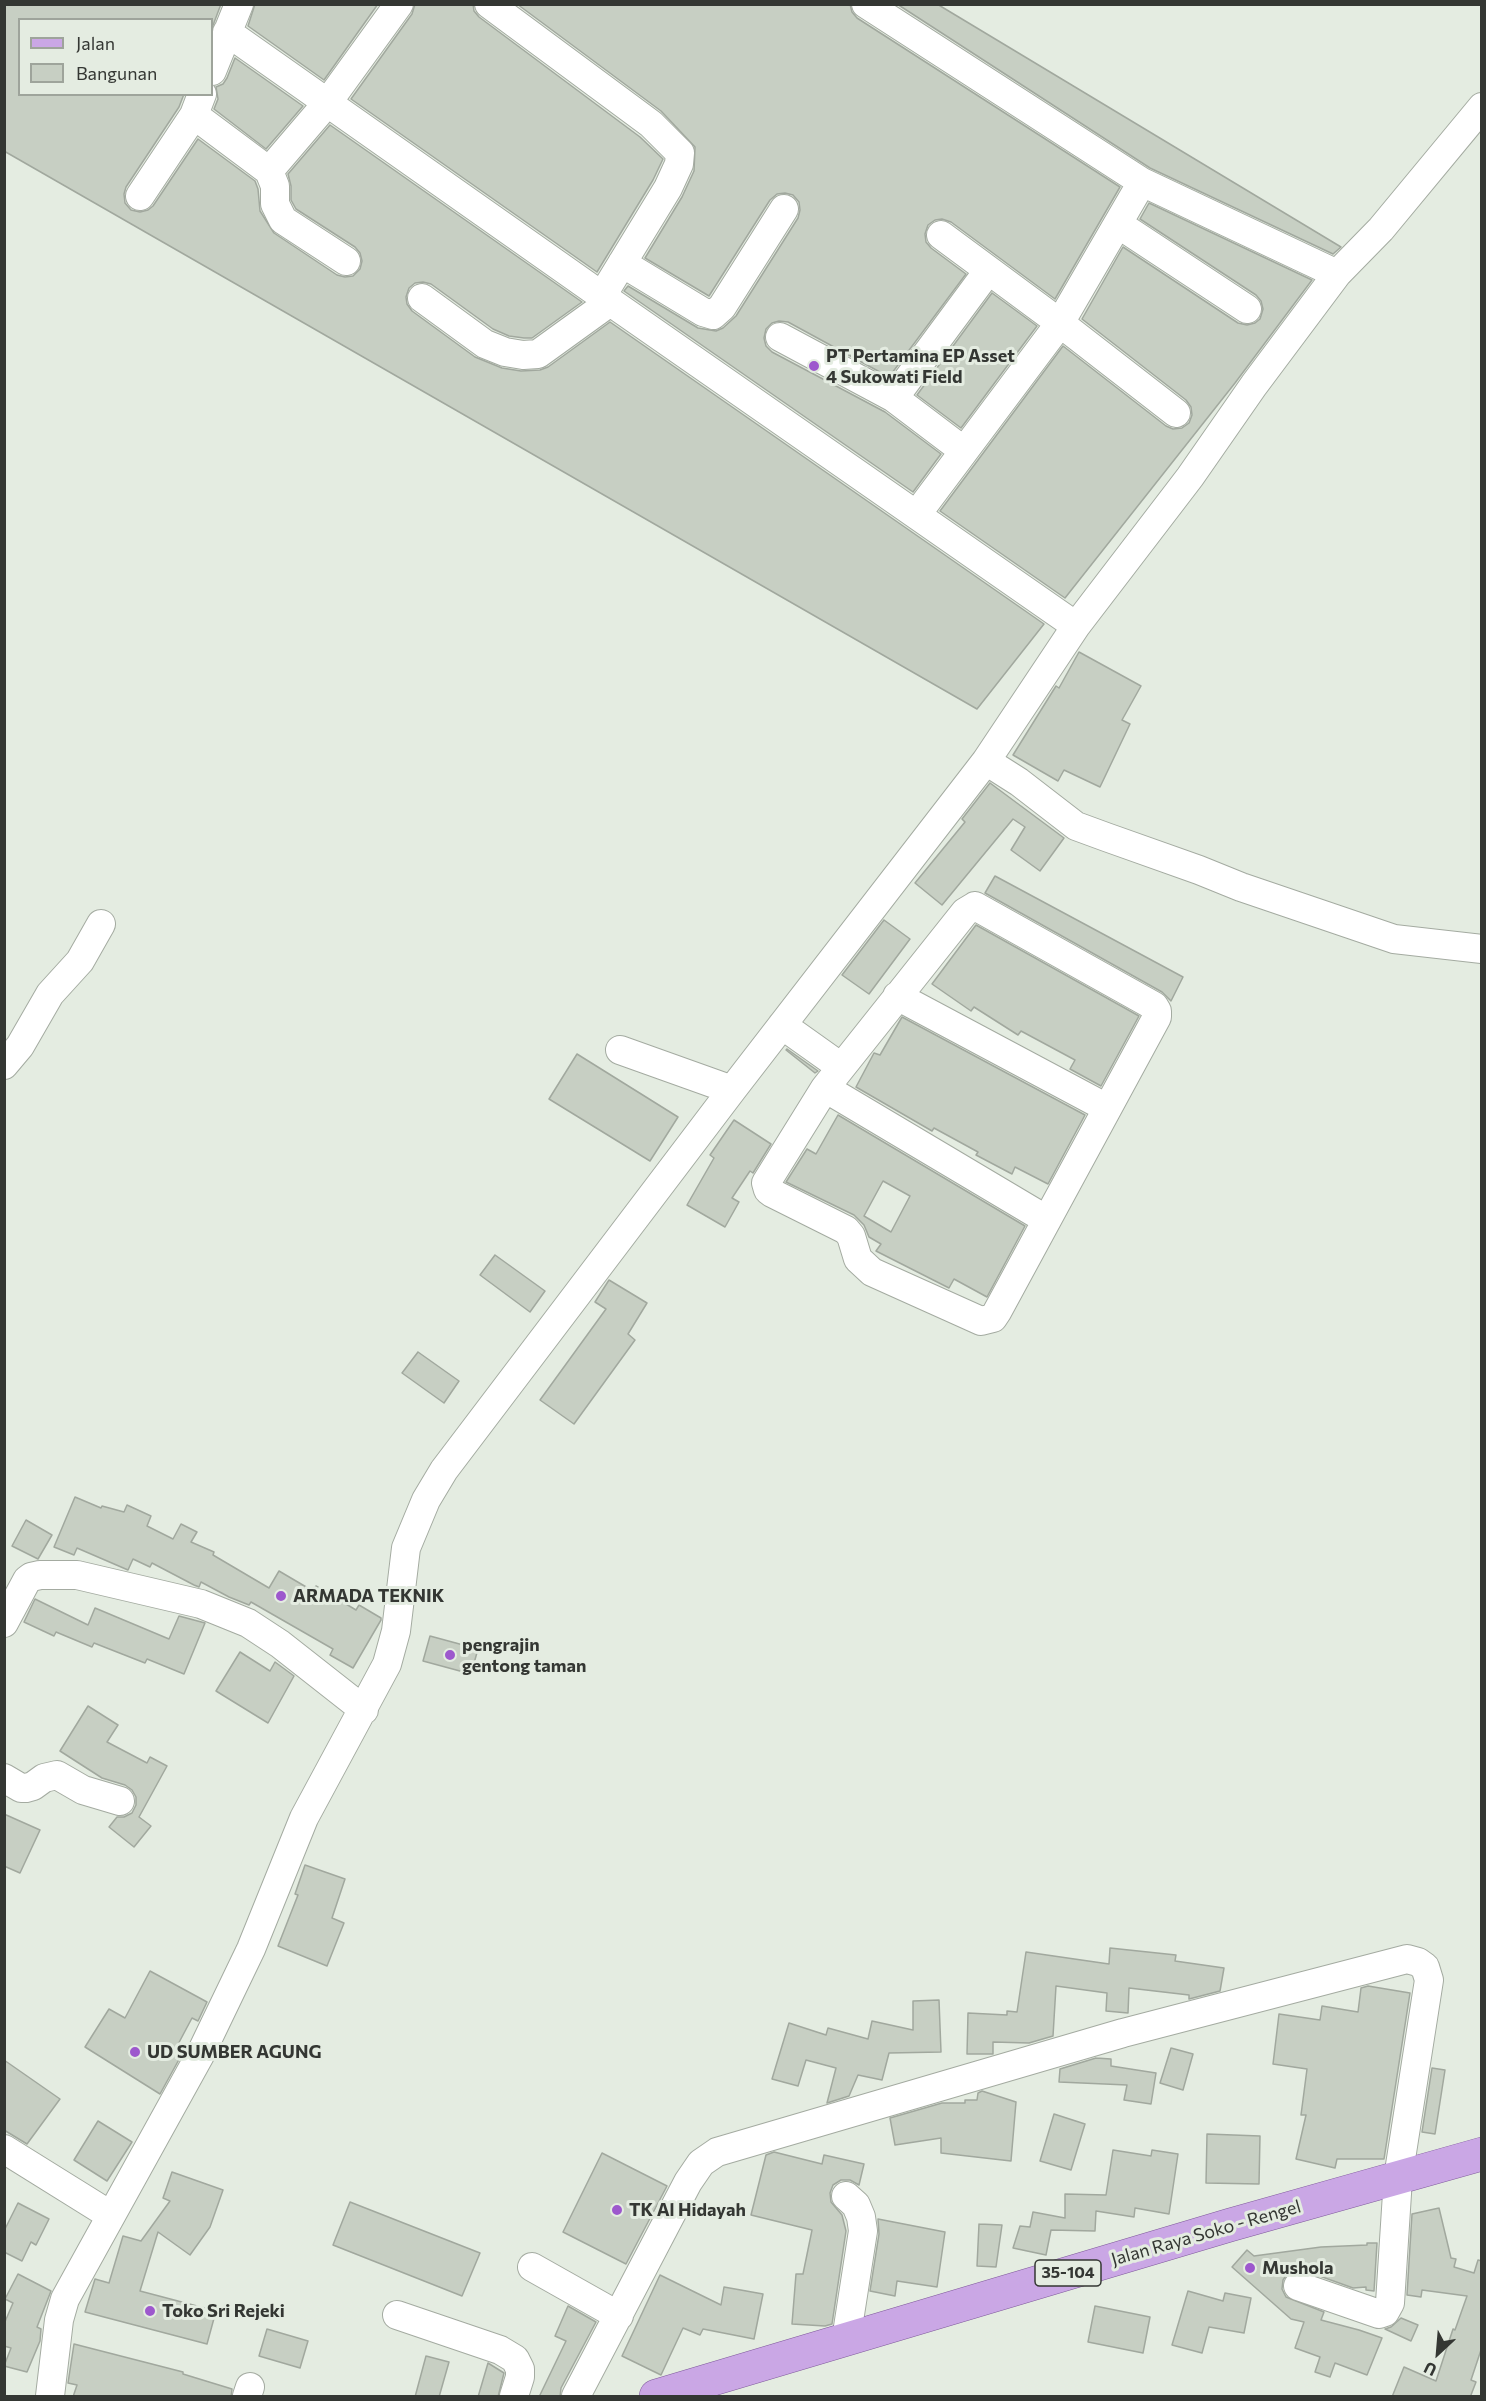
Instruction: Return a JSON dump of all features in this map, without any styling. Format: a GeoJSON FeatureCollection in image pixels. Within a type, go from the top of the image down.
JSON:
{"type":"FeatureCollection","features":[{"type":"Feature","properties":{"kind":"main road","name":"Jalan Raya Soko - Rengel"},"geometry":{"type":"LineString","coordinates":[[656,2397],[1230,2225],[1482,2154]]}},
{"type":"Feature","properties":{"kind":"street"},"geometry":{"type":"LineString","coordinates":[[269,171],[328,102],[399,4]]}},
{"type":"Feature","properties":{"kind":"street"},"geometry":{"type":"LineString","coordinates":[[422,298],[485,344],[505,352],[524,355],[538,354],[606,299],[622,263],[668,188],[679,164],[680,153],[651,124],[489,4]]}},
{"type":"Feature","properties":{"kind":"street"},"geometry":{"type":"LineString","coordinates":[[866,4],[1142,182],[1338,274]]}},
{"type":"Feature","properties":{"kind":"street"},"geometry":{"type":"LineString","coordinates":[[213,69],[238,5]]}},
{"type":"Feature","properties":{"kind":"street"},"geometry":{"type":"LineString","coordinates":[[228,32],[606,299],[1076,626]]}},
{"type":"Feature","properties":{"kind":"street"},"geometry":{"type":"LineString","coordinates":[[140,196],[198,105],[269,171],[275,186],[275,204],[283,220],[346,261]]}},
{"type":"Feature","properties":{"kind":"street"},"geometry":{"type":"LineString","coordinates":[[50,2397],[59,2320],[65,2299],[200,2055],[251,1949],[304,1818],[387,1664],[396,1631],[406,1548],[426,1500],[466,1439],[986,761],[1076,626],[1190,477],[1254,385],[1338,274],[1381,229],[1482,107]]}},
{"type":"Feature","properties":{"kind":"street"},"geometry":{"type":"LineString","coordinates":[[917,514],[1060,323],[1142,182]]}},
{"type":"Feature","properties":{"kind":"street"},"geometry":{"type":"LineString","coordinates":[[622,263],[702,312],[713,315],[722,307],[784,209]]}},
{"type":"Feature","properties":{"kind":"street"},"geometry":{"type":"LineString","coordinates":[[1118,224],[1247,309]]}},
{"type":"Feature","properties":{"kind":"street"},"geometry":{"type":"LineString","coordinates":[[941,235],[1176,413]]}},
{"type":"Feature","properties":{"kind":"street"},"geometry":{"type":"LineString","coordinates":[[894,398],[988,271]]}},
{"type":"Feature","properties":{"kind":"street"},"geometry":{"type":"LineString","coordinates":[[780,337],[894,398],[964,451]]}},
{"type":"Feature","properties":{"kind":"street"},"geometry":{"type":"LineString","coordinates":[[986,761],[1020,782],[1076,826],[1241,887],[1394,939],[1482,949]]}},
{"type":"Feature","properties":{"kind":"street"},"geometry":{"type":"LineString","coordinates":[[975,906],[1154,1005],[1157,1011],[1157,1017],[997,1312],[987,1321],[981,1321],[872,1272],[858,1259],[851,1236],[846,1230],[772,1193],[768,1190],[766,1183],[833,1077],[897,996],[965,912],[975,906]]}},
{"type":"Feature","properties":{"kind":"street"},"geometry":{"type":"LineString","coordinates":[[4,1065],[20,1046],[50,994],[80,961],[101,924]]}},
{"type":"Feature","properties":{"kind":"street"},"geometry":{"type":"LineString","coordinates":[[897,996],[1107,1108]]}},
{"type":"Feature","properties":{"kind":"street"},"geometry":{"type":"LineString","coordinates":[[782,1025],[833,1077],[1047,1220]]}},
{"type":"Feature","properties":{"kind":"street"},"geometry":{"type":"LineString","coordinates":[[620,1050],[732,1090]]}},
{"type":"Feature","properties":{"kind":"street"},"geometry":{"type":"LineString","coordinates":[[4,1623],[27,1580],[40,1575],[78,1575],[201,1604],[249,1623],[280,1644],[364,1710]]}},
{"type":"Feature","properties":{"kind":"street"},"geometry":{"type":"LineString","coordinates":[[4,1778],[21,1788],[26,1788],[44,1778],[57,1775],[83,1790],[120,1801]]}},
{"type":"Feature","properties":{"kind":"street"},"geometry":{"type":"LineString","coordinates":[[576,2397],[688,2182],[701,2163],[717,2152],[1123,2033],[1407,1959],[1419,1962],[1425,1967],[1429,1980],[1398,2178],[1390,2303],[1385,2312],[1378,2314],[1298,2286]]}},
{"type":"Feature","properties":{"kind":"street"},"geometry":{"type":"LineString","coordinates":[[4,2149],[110,2216]]}},
{"type":"Feature","properties":{"kind":"street"},"geometry":{"type":"LineString","coordinates":[[846,2196],[856,2205],[863,2231],[846,2340]]}},
{"type":"Feature","properties":{"kind":"street"},"geometry":{"type":"LineString","coordinates":[[532,2267],[619,2316]]}},
{"type":"Feature","properties":{"kind":"street"},"geometry":{"type":"LineString","coordinates":[[397,2315],[500,2350],[515,2359],[520,2369],[520,2377],[513,2397]]}},
{"type":"Feature","properties":{"kind":"building"},"geometry":{"type":"Polygon","coordinates":[[[4,4],[221,4],[213,25],[213,18],[18,18],[18,96],[183,96],[179,107],[126,187],[125,203],[131,210],[140,212],[153,206],[198,139],[255,181],[260,211],[274,233],[337,275],[353,276],[360,269],[362,261],[360,253],[355,247],[296,209],[291,200],[288,174],[330,125],[582,302],[532,338],[524,338],[509,336],[493,329],[431,284],[415,283],[409,288],[406,297],[407,304],[412,311],[475,357],[502,368],[521,371],[540,370],[548,367],[610,322],[1044,624],[977,709],[4,151],[4,4]]]}},
{"type":"Feature","properties":{"kind":"building"},"geometry":{"type":"Polygon","coordinates":[[[255,4],[378,4],[324,80],[248,26],[255,4]]]}},
{"type":"Feature","properties":{"kind":"building"},"geometry":{"type":"Polygon","coordinates":[[[415,4],[473,4],[474,11],[479,17],[640,137],[663,159],[653,180],[597,272],[351,99],[412,14],[415,4]]]}},
{"type":"Feature","properties":{"kind":"building"},"geometry":{"type":"Polygon","coordinates":[[[517,4],[850,4],[857,18],[1120,187],[1055,299],[951,222],[942,219],[935,220],[928,225],[925,234],[926,242],[966,274],[889,377],[788,322],[772,323],[766,329],[764,338],[766,346],[772,352],[885,412],[941,454],[913,492],[624,291],[628,286],[698,328],[716,331],[723,328],[736,316],[798,218],[799,202],[793,195],[785,193],[777,194],[770,200],[709,296],[645,258],[682,197],[694,171],[695,147],[661,111],[517,4]]]}},
{"type":"Feature","properties":{"kind":"building"},"geometry":{"type":"Polygon","coordinates":[[[897,4],[937,4],[1341,247],[1333,254],[1150,168],[897,4]]]}},
{"type":"Feature","properties":{"kind":"building"},"geometry":{"type":"Polygon","coordinates":[[[235,58],[303,106],[266,149],[214,109],[218,99],[216,87],[223,84],[227,78],[235,58]]]}},
{"type":"Feature","properties":{"kind":"building"},"geometry":{"type":"Polygon","coordinates":[[[1149,203],[1312,280],[1235,383],[1065,598],[940,511],[1063,346],[1166,426],[1173,429],[1182,428],[1189,423],[1192,415],[1191,407],[1186,400],[1082,319],[1123,247],[1238,323],[1247,325],[1260,319],[1263,309],[1256,295],[1140,219],[1149,203]]]}},
{"type":"Feature","properties":{"kind":"building"},"geometry":{"type":"Polygon","coordinates":[[[992,293],[1037,326],[961,428],[917,395],[992,293]]]}},
{"type":"Feature","properties":{"kind":"building"},"geometry":{"type":"Polygon","coordinates":[[[1079,652],[1141,686],[1122,720],[1130,724],[1100,787],[1064,770],[1058,781],[1013,755],[1056,686],[1059,688],[1079,652]]]}},
{"type":"Feature","properties":{"kind":"building"},"geometry":{"type":"Polygon","coordinates":[[[990,783],[1064,838],[1040,871],[1011,850],[1025,827],[1013,819],[942,905],[915,883],[965,822],[962,819],[990,783]]]}},
{"type":"Feature","properties":{"kind":"building"},"geometry":{"type":"Polygon","coordinates":[[[995,876],[1183,977],[1171,1001],[1162,992],[985,893],[995,876]]]}},
{"type":"Feature","properties":{"kind":"building"},"geometry":{"type":"Polygon","coordinates":[[[884,920],[910,939],[869,994],[842,975],[884,920]]]}},
{"type":"Feature","properties":{"kind":"building"},"geometry":{"type":"Polygon","coordinates":[[[976,925],[1139,1016],[1101,1086],[1070,1069],[1075,1060],[1021,1031],[1018,1035],[974,1007],[971,1011],[932,984],[976,925]]]}},
{"type":"Feature","properties":{"kind":"building"},"geometry":{"type":"Polygon","coordinates":[[[902,1017],[1085,1115],[1048,1184],[1015,1167],[1012,1174],[976,1155],[978,1152],[934,1128],[932,1131],[856,1087],[874,1053],[880,1055],[902,1017]]]}},
{"type":"Feature","properties":{"kind":"building"},"geometry":{"type":"Polygon","coordinates":[[[787,1049],[818,1071],[815,1073],[787,1049]]]}},
{"type":"Feature","properties":{"kind":"building"},"geometry":{"type":"Polygon","coordinates":[[[577,1054],[678,1117],[650,1161],[549,1099],[577,1054]]]}},
{"type":"Feature","properties":{"kind":"building"},"geometry":{"type":"Polygon","coordinates":[[[838,1115],[1025,1226],[987,1297],[954,1279],[949,1288],[876,1251],[881,1244],[869,1237],[864,1225],[854,1215],[786,1182],[807,1149],[816,1154],[838,1115]],[[883,1181],[864,1216],[891,1232],[910,1196],[883,1181]]]}},
{"type":"Feature","properties":{"kind":"building"},"geometry":{"type":"Polygon","coordinates":[[[734,1120],[771,1144],[753,1173],[750,1171],[732,1198],[739,1202],[725,1227],[687,1205],[714,1158],[710,1155],[734,1120]]]}},
{"type":"Feature","properties":{"kind":"building"},"geometry":{"type":"Polygon","coordinates":[[[495,1255],[545,1291],[530,1312],[480,1275],[495,1255]]]}},
{"type":"Feature","properties":{"kind":"building"},"geometry":{"type":"Polygon","coordinates":[[[609,1280],[647,1303],[628,1334],[635,1340],[574,1424],[540,1400],[606,1309],[595,1302],[609,1280]]]}},
{"type":"Feature","properties":{"kind":"building"},"geometry":{"type":"Polygon","coordinates":[[[418,1352],[459,1381],[444,1403],[402,1373],[418,1352]]]}},
{"type":"Feature","properties":{"kind":"building"},"geometry":{"type":"Polygon","coordinates":[[[75,1497],[101,1508],[102,1506],[124,1512],[127,1505],[151,1516],[147,1526],[173,1539],[181,1524],[197,1532],[191,1542],[214,1552],[213,1555],[269,1588],[279,1571],[313,1591],[316,1586],[356,1610],[359,1605],[381,1620],[353,1668],[330,1655],[333,1649],[251,1602],[249,1605],[229,1597],[201,1582],[199,1587],[152,1563],[150,1567],[133,1559],[128,1570],[77,1548],[74,1555],[54,1547],[75,1497]]]}},
{"type":"Feature","properties":{"kind":"building"},"geometry":{"type":"Polygon","coordinates":[[[26,1520],[52,1535],[38,1559],[12,1546],[26,1520]]]}},
{"type":"Feature","properties":{"kind":"building"},"geometry":{"type":"Polygon","coordinates":[[[35,1599],[88,1625],[95,1608],[169,1639],[179,1616],[205,1623],[184,1674],[147,1659],[145,1663],[94,1643],[92,1647],[56,1632],[54,1636],[24,1622],[35,1599]]]}},
{"type":"Feature","properties":{"kind":"building","name":"pengrajin gentong taman"},"geometry":{"type":"Polygon","coordinates":[[[430,1636],[478,1649],[471,1674],[423,1661],[430,1636]]]}},
{"type":"Feature","properties":{"kind":"building"},"geometry":{"type":"Polygon","coordinates":[[[240,1652],[270,1671],[275,1662],[294,1676],[268,1723],[216,1691],[240,1652]]]}},
{"type":"Feature","properties":{"kind":"building"},"geometry":{"type":"Polygon","coordinates":[[[88,1706],[118,1725],[107,1742],[147,1763],[150,1757],[167,1766],[139,1817],[151,1826],[134,1847],[109,1827],[117,1817],[124,1817],[132,1813],[136,1805],[136,1797],[132,1790],[125,1785],[102,1778],[60,1751],[88,1706]]]}},
{"type":"Feature","properties":{"kind":"building"},"geometry":{"type":"Polygon","coordinates":[[[4,1814],[40,1830],[20,1873],[4,1866],[4,1814]]]}},
{"type":"Feature","properties":{"kind":"building"},"geometry":{"type":"Polygon","coordinates":[[[305,1865],[345,1879],[332,1918],[344,1923],[327,1966],[278,1946],[298,1895],[295,1894],[305,1865]]]}},
{"type":"Feature","properties":{"kind":"building"},"geometry":{"type":"Polygon","coordinates":[[[1110,1948],[1176,1955],[1175,1961],[1224,1968],[1220,1991],[1189,1999],[1189,1995],[1129,1988],[1128,2013],[1106,2011],[1107,1993],[1056,1986],[1053,2036],[1029,2043],[993,2042],[993,2054],[967,2054],[968,2013],[1007,2015],[1007,2011],[1017,2012],[1026,1952],[1109,1964],[1110,1948]]]}},
{"type":"Feature","properties":{"kind":"building"},"geometry":{"type":"Polygon","coordinates":[[[150,1971],[207,2002],[198,2021],[192,2018],[175,2050],[182,2054],[160,2094],[85,2047],[109,2009],[125,2018],[150,1971]]]}},
{"type":"Feature","properties":{"kind":"building"},"geometry":{"type":"Polygon","coordinates":[[[1368,1986],[1410,1993],[1384,2159],[1337,2159],[1335,2168],[1296,2159],[1306,2115],[1301,2115],[1307,2069],[1273,2064],[1279,2014],[1320,2020],[1322,2006],[1358,2012],[1361,1988],[1368,1986]]]}},
{"type":"Feature","properties":{"kind":"building"},"geometry":{"type":"Polygon","coordinates":[[[939,2000],[941,2052],[889,2053],[882,2080],[858,2075],[849,2096],[827,2103],[836,2068],[806,2060],[798,2086],[772,2079],[789,2023],[826,2035],[828,2028],[868,2039],[872,2021],[913,2030],[913,2001],[939,2000]]]}},
{"type":"Feature","properties":{"kind":"building"},"geometry":{"type":"Polygon","coordinates":[[[1171,2048],[1193,2054],[1183,2090],[1160,2083],[1171,2048]]]}},
{"type":"Feature","properties":{"kind":"building"},"geometry":{"type":"Polygon","coordinates":[[[1096,2058],[1111,2059],[1111,2066],[1156,2073],[1151,2104],[1124,2100],[1127,2085],[1059,2082],[1060,2069],[1096,2058]]]}},
{"type":"Feature","properties":{"kind":"building"},"geometry":{"type":"Polygon","coordinates":[[[4,2060],[60,2099],[27,2144],[4,2130],[4,2060]]]}},
{"type":"Feature","properties":{"kind":"building"},"geometry":{"type":"Polygon","coordinates":[[[1432,2068],[1445,2070],[1435,2134],[1422,2132],[1432,2068]]]}},
{"type":"Feature","properties":{"kind":"building"},"geometry":{"type":"Polygon","coordinates":[[[982,2091],[1016,2102],[1011,2161],[941,2153],[941,2138],[895,2145],[890,2118],[942,2103],[965,2103],[965,2100],[977,2100],[978,2093],[982,2091]]]}},
{"type":"Feature","properties":{"kind":"building"},"geometry":{"type":"Polygon","coordinates":[[[1054,2114],[1085,2124],[1071,2170],[1040,2161],[1054,2114]]]}},
{"type":"Feature","properties":{"kind":"building"},"geometry":{"type":"Polygon","coordinates":[[[98,2121],[132,2142],[107,2181],[74,2160],[98,2121]]]}},
{"type":"Feature","properties":{"kind":"building"},"geometry":{"type":"Polygon","coordinates":[[[1207,2134],[1260,2136],[1259,2184],[1206,2183],[1207,2134]]]}},
{"type":"Feature","properties":{"kind":"building"},"geometry":{"type":"Polygon","coordinates":[[[1113,2150],[1151,2156],[1152,2150],[1178,2154],[1169,2214],[1135,2208],[1134,2217],[1096,2211],[1095,2231],[1051,2230],[1046,2255],[1013,2248],[1020,2226],[1030,2227],[1033,2212],[1065,2218],[1065,2194],[1106,2195],[1113,2150]]]}},
{"type":"Feature","properties":{"kind":"building"},"geometry":{"type":"Polygon","coordinates":[[[774,2152],[822,2164],[824,2155],[864,2164],[859,2185],[850,2180],[841,2180],[833,2185],[830,2193],[831,2202],[842,2215],[846,2231],[832,2324],[825,2326],[792,2324],[796,2274],[803,2274],[812,2230],[751,2215],[766,2155],[774,2152]]]}},
{"type":"Feature","properties":{"kind":"building","name":"TK Al Hidayah"},"geometry":{"type":"Polygon","coordinates":[[[602,2153],[667,2186],[626,2264],[563,2232],[602,2153]]]}},
{"type":"Feature","properties":{"kind":"building"},"geometry":{"type":"Polygon","coordinates":[[[172,2172],[223,2190],[210,2227],[190,2255],[158,2232],[140,2291],[216,2311],[207,2344],[85,2312],[95,2279],[109,2283],[123,2236],[141,2241],[170,2201],[163,2198],[172,2172]]]}},
{"type":"Feature","properties":{"kind":"building"},"geometry":{"type":"Polygon","coordinates":[[[350,2202],[480,2253],[462,2296],[333,2245],[350,2202]]]}},
{"type":"Feature","properties":{"kind":"building"},"geometry":{"type":"Polygon","coordinates":[[[18,2203],[49,2219],[36,2245],[31,2242],[22,2261],[4,2252],[4,2231],[18,2203]]]}},
{"type":"Feature","properties":{"kind":"building"},"geometry":{"type":"Polygon","coordinates":[[[1439,2208],[1451,2258],[1456,2259],[1454,2267],[1474,2273],[1478,2260],[1482,2261],[1482,2347],[1471,2380],[1476,2382],[1471,2395],[1474,2397],[1392,2397],[1404,2367],[1436,2381],[1453,2329],[1455,2330],[1467,2296],[1422,2290],[1421,2297],[1407,2295],[1412,2214],[1439,2208]]]}},
{"type":"Feature","properties":{"kind":"building"},"geometry":{"type":"Polygon","coordinates":[[[878,2219],[945,2232],[937,2287],[897,2281],[895,2296],[870,2291],[879,2234],[878,2219]]]}},
{"type":"Feature","properties":{"kind":"building"},"geometry":{"type":"Polygon","coordinates":[[[979,2224],[1002,2225],[996,2267],[977,2266],[979,2224]]]}},
{"type":"Feature","properties":{"kind":"building"},"geometry":{"type":"Polygon","coordinates":[[[1367,2243],[1377,2243],[1374,2291],[1366,2290],[1366,2287],[1353,2288],[1303,2270],[1288,2273],[1283,2280],[1282,2289],[1286,2297],[1324,2312],[1321,2320],[1382,2338],[1367,2375],[1335,2363],[1330,2377],[1315,2372],[1320,2357],[1295,2348],[1304,2322],[1291,2319],[1232,2267],[1247,2250],[1254,2256],[1321,2247],[1367,2245],[1367,2243]]]}},
{"type":"Feature","properties":{"kind":"building"},"geometry":{"type":"Polygon","coordinates":[[[18,2274],[51,2291],[37,2327],[41,2329],[40,2341],[27,2372],[4,2366],[11,2348],[4,2346],[4,2324],[13,2303],[5,2299],[18,2274]]]}},
{"type":"Feature","properties":{"kind":"building"},"geometry":{"type":"Polygon","coordinates":[[[660,2275],[721,2305],[724,2287],[763,2294],[754,2339],[703,2329],[700,2335],[683,2328],[661,2375],[622,2356],[660,2275]]]}},
{"type":"Feature","properties":{"kind":"building"},"geometry":{"type":"Polygon","coordinates":[[[1188,2291],[1223,2301],[1225,2293],[1251,2298],[1244,2333],[1209,2327],[1202,2353],[1172,2345],[1188,2291]]]}},
{"type":"Feature","properties":{"kind":"building"},"geometry":{"type":"Polygon","coordinates":[[[568,2306],[596,2322],[561,2388],[560,2397],[539,2397],[566,2341],[555,2336],[568,2306]]]}},
{"type":"Feature","properties":{"kind":"building"},"geometry":{"type":"Polygon","coordinates":[[[1095,2306],[1150,2317],[1143,2353],[1088,2342],[1095,2306]]]}},
{"type":"Feature","properties":{"kind":"building"},"geometry":{"type":"Polygon","coordinates":[[[1401,2318],[1418,2325],[1411,2341],[1385,2329],[1401,2318]]]}},
{"type":"Feature","properties":{"kind":"building"},"geometry":{"type":"Polygon","coordinates":[[[267,2329],[308,2341],[300,2368],[259,2356],[267,2329]]]}},
{"type":"Feature","properties":{"kind":"building"},"geometry":{"type":"Polygon","coordinates":[[[74,2344],[183,2372],[183,2374],[232,2389],[231,2397],[73,2397],[77,2385],[68,2383],[74,2344]]]}},
{"type":"Feature","properties":{"kind":"building"},"geometry":{"type":"Polygon","coordinates":[[[426,2356],[449,2362],[439,2397],[415,2397],[426,2356]]]}},
{"type":"Feature","properties":{"kind":"building"},"geometry":{"type":"Polygon","coordinates":[[[488,2363],[504,2373],[498,2397],[478,2397],[488,2363]]]}},
{"type":"Feature","properties":{"kind":"place","name":"PT Pertamina EP Asset 4 Sukowati Field"},"geometry":{"type":"Point","coordinates":[814,366]}},
{"type":"Feature","properties":{"kind":"place","name":"ARMADA TEKNIK"},"geometry":{"type":"Point","coordinates":[281,1596]}},
{"type":"Feature","properties":{"kind":"place","name":"pengrajin gentong taman"},"geometry":{"type":"Point","coordinates":[450,1655]}},
{"type":"Feature","properties":{"kind":"place","name":"UD SUMBER AGUNG"},"geometry":{"type":"Point","coordinates":[135,2052]}},
{"type":"Feature","properties":{"kind":"place","name":"TK Al Hidayah"},"geometry":{"type":"Point","coordinates":[617,2210]}},
{"type":"Feature","properties":{"kind":"place","name":"Mushola"},"geometry":{"type":"Point","coordinates":[1250,2268]}},
{"type":"Feature","properties":{"kind":"place","name":"Toko Sri Rejeki"},"geometry":{"type":"Point","coordinates":[150,2311]}}]}
